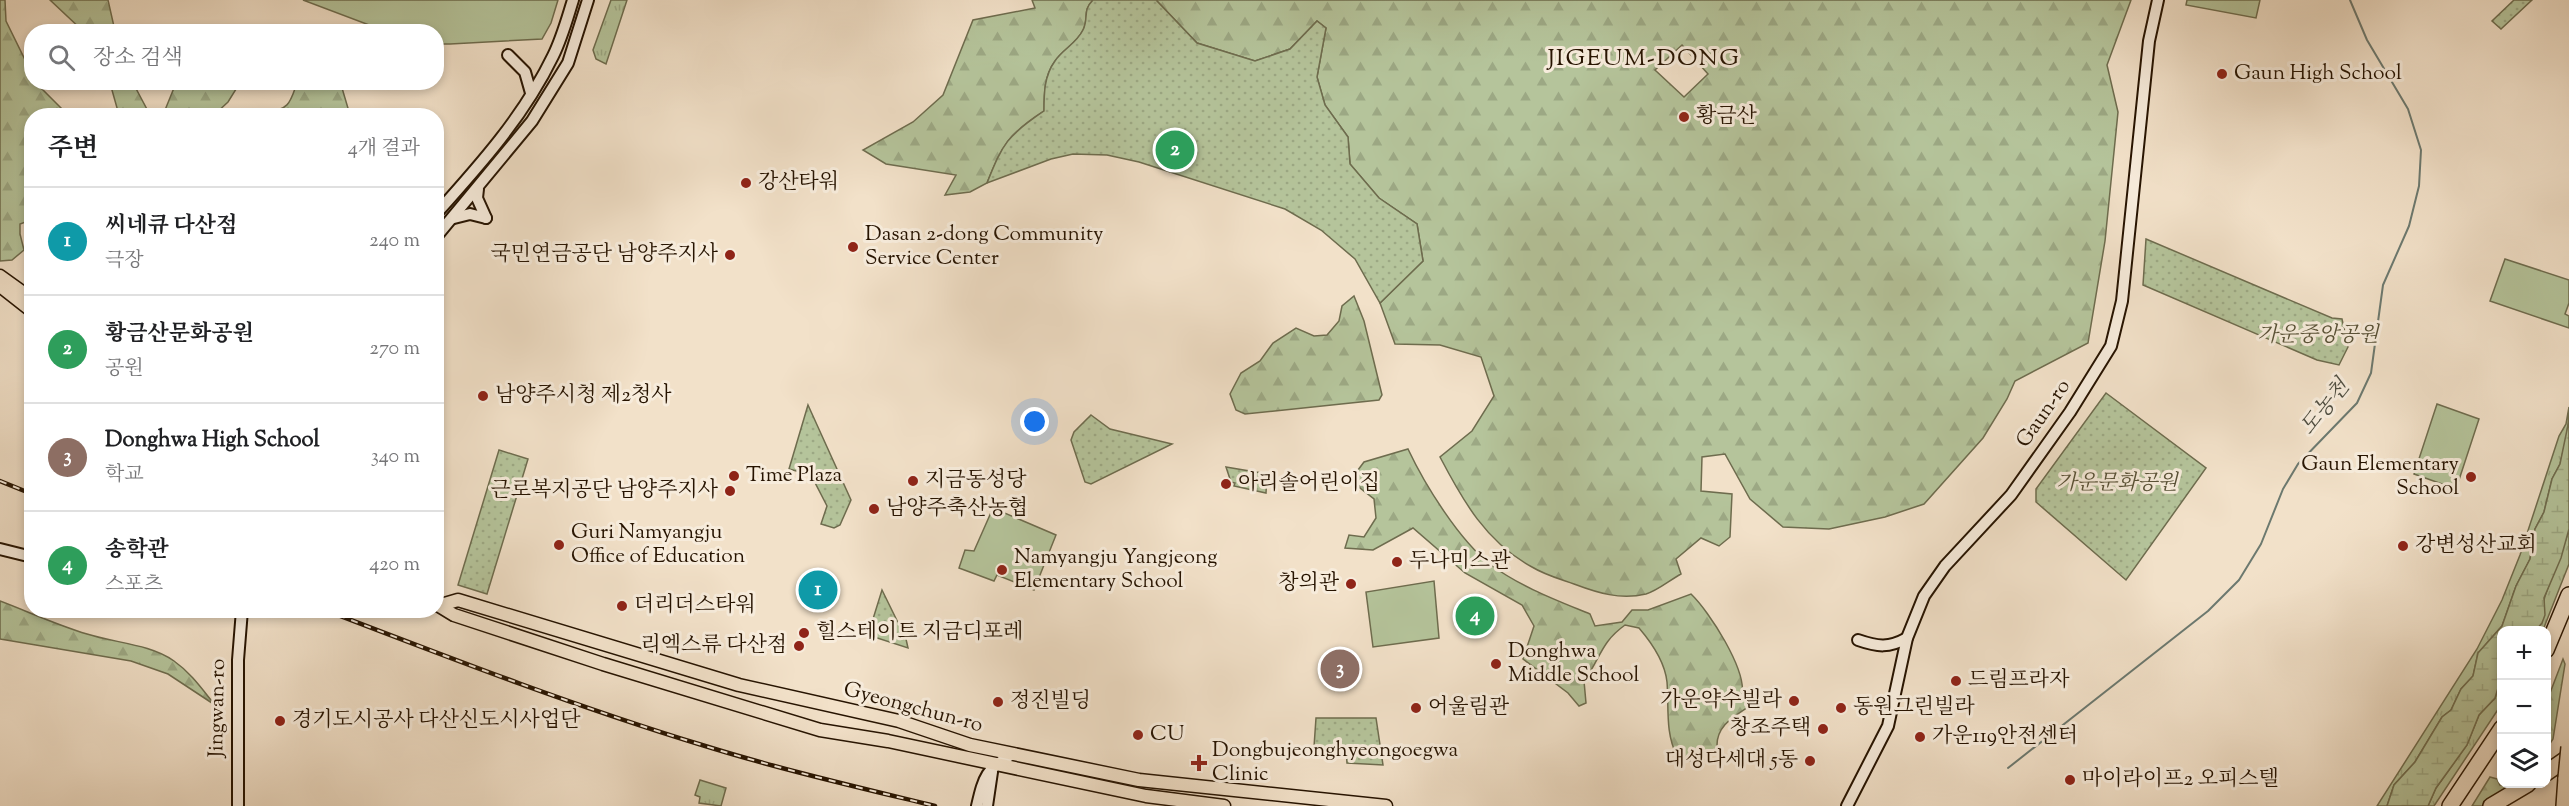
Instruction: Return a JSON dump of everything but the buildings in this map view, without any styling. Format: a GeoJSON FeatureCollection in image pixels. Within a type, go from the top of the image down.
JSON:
{"type":"FeatureCollection","features":[{"type":"Feature","properties":{"kind":"highway"},"geometry":{"type":"LineString","coordinates":[[2551,640],[2569,595]]}},
{"type":"Feature","properties":{"kind":"highway"},"geometry":{"type":"LineString","coordinates":[[2450,806],[2498,734]]}},
{"type":"Feature","properties":{"kind":"highway"},"geometry":{"type":"LineString","coordinates":[[2564,806],[2569,747]]}},
{"type":"Feature","properties":{"kind":"highway"},"geometry":{"type":"LineString","coordinates":[[2551,770],[2569,757]]}},
{"type":"Feature","properties":{"kind":"highway"},"geometry":{"type":"LineString","coordinates":[[2491,806],[2520,788]]}},
{"type":"Feature","properties":{"kind":"main road"},"geometry":{"type":"LineString","coordinates":[[0,276],[24,293]]}},
{"type":"Feature","properties":{"kind":"main road"},"geometry":{"type":"LineString","coordinates":[[0,286],[24,305]]}},
{"type":"Feature","properties":{"kind":"main road","name":"Gyeongchun-ro"},"geometry":{"type":"LineString","coordinates":[[444,604],[458,600],[739,685],[899,722],[970,745],[1172,784],[1386,806]]}},
{"type":"Feature","properties":{"kind":"main road","name":"Gyeongchun-ro"},"geometry":{"type":"LineString","coordinates":[[444,608],[454,615],[603,664],[820,730],[888,741],[1146,796],[1224,806]]}},
{"type":"Feature","properties":{"kind":"street"},"geometry":{"type":"LineString","coordinates":[[444,205],[495,148],[531,93],[553,57],[573,0]]}},
{"type":"Feature","properties":{"kind":"street"},"geometry":{"type":"LineString","coordinates":[[444,228],[532,121],[568,63],[588,0]]}},
{"type":"Feature","properties":{"kind":"street","name":"Gaun-ro"},"geometry":{"type":"LineString","coordinates":[[1847,806],[1888,726],[1907,638],[1929,589],[1945,566],[2011,495],[2070,412],[2111,346],[2122,301],[2149,41],[2158,0]]}},
{"type":"Feature","properties":{"kind":"street"},"geometry":{"type":"LineString","coordinates":[[508,55],[525,72],[531,93]]}},
{"type":"Feature","properties":{"kind":"street"},"geometry":{"type":"LineString","coordinates":[[451,220],[470,214],[486,218],[477,198],[478,189]]}},
{"type":"Feature","properties":{"kind":"street"},"geometry":{"type":"LineString","coordinates":[[0,549],[24,555]]}},
{"type":"Feature","properties":{"kind":"street","name":"Jingwan-ro"},"geometry":{"type":"LineString","coordinates":[[237,806],[238,660],[241,618]]}},
{"type":"Feature","properties":{"kind":"street"},"geometry":{"type":"LineString","coordinates":[[1858,640],[1878,647],[1889,646],[1907,638]]}},
{"type":"Feature","properties":{"kind":"street"},"geometry":{"type":"LineString","coordinates":[[980,805],[993,765],[1013,754]]}},
{"type":"Feature","properties":{"kind":"green space"},"geometry":{"type":"Polygon","coordinates":[[[0,0],[5,0],[6,21],[24,58],[24,90],[43,90],[61,108],[24,108],[24,223],[20,224],[20,234],[24,250],[12,260],[0,261],[0,0]]]}},
{"type":"Feature","properties":{"kind":"green space"},"geometry":{"type":"Polygon","coordinates":[[[50,0],[108,0],[113,24],[76,24],[50,0]]]}},
{"type":"Feature","properties":{"kind":"green space"},"geometry":{"type":"Polygon","coordinates":[[[303,0],[558,0],[551,23],[542,39],[444,44],[444,24],[366,24],[303,0]]]}},
{"type":"Feature","properties":{"kind":"green space"},"geometry":{"type":"Polygon","coordinates":[[[611,0],[627,0],[606,64],[596,59],[593,50],[611,0]]]}},
{"type":"Feature","properties":{"kind":"green space"},"geometry":{"type":"Polygon","coordinates":[[[1032,0],[1093,0],[1088,8],[1085,26],[1080,35],[1051,67],[1047,79],[1044,111],[1008,141],[987,183],[970,192],[945,195],[956,175],[886,164],[863,150],[913,122],[943,95],[973,20],[1035,8],[1032,0]]]}},
{"type":"Feature","properties":{"kind":"green space"},"geometry":{"type":"Polygon","coordinates":[[[1093,0],[1156,0],[1197,43],[1255,61],[1290,49],[1317,21],[1326,28],[1317,77],[1325,105],[1348,137],[1350,164],[1379,198],[1417,224],[1423,261],[1380,303],[1355,259],[1321,230],[1285,209],[1139,162],[1107,155],[1073,154],[1051,159],[987,183],[997,158],[1008,141],[1044,111],[1047,79],[1051,67],[1080,35],[1085,26],[1088,8],[1093,0]]]}},
{"type":"Feature","properties":{"kind":"green space"},"geometry":{"type":"Polygon","coordinates":[[[1156,0],[2131,0],[2107,65],[2118,112],[2105,241],[2088,343],[2015,381],[2007,399],[1983,438],[1924,504],[1885,517],[1829,529],[1783,527],[1750,499],[1725,454],[1702,457],[1701,491],[1732,494],[1730,537],[1719,546],[1701,538],[1676,559],[1681,574],[1646,594],[1618,596],[1600,593],[1537,570],[1501,545],[1467,505],[1440,457],[1472,431],[1494,396],[1481,357],[1440,345],[1395,344],[1380,303],[1423,261],[1417,224],[1379,198],[1350,164],[1348,137],[1325,105],[1317,77],[1326,28],[1317,21],[1290,49],[1255,61],[1197,43],[1156,0]],[[1682,45],[1655,70],[1684,97],[1708,74],[1682,45]]]}},
{"type":"Feature","properties":{"kind":"green space"},"geometry":{"type":"Polygon","coordinates":[[[2187,0],[2260,0],[2256,18],[2186,5],[2187,0]]]}},
{"type":"Feature","properties":{"kind":"green space"},"geometry":{"type":"Polygon","coordinates":[[[2514,0],[2532,0],[2501,29],[2492,21],[2514,0]]]}},
{"type":"Feature","properties":{"kind":"green space"},"geometry":{"type":"Polygon","coordinates":[[[112,90],[137,90],[146,108],[117,108],[112,90]]]}},
{"type":"Feature","properties":{"kind":"green space"},"geometry":{"type":"Polygon","coordinates":[[[173,90],[236,90],[222,108],[166,108],[173,90]]]}},
{"type":"Feature","properties":{"kind":"green space"},"geometry":{"type":"Polygon","coordinates":[[[295,90],[343,90],[348,108],[283,108],[295,90]]]}},
{"type":"Feature","properties":{"kind":"green space","name":"가운중앙공원"},"geometry":{"type":"Polygon","coordinates":[[[2146,239],[2332,318],[2342,319],[2348,347],[2339,365],[2317,360],[2143,285],[2146,239]]]}},
{"type":"Feature","properties":{"kind":"green space"},"geometry":{"type":"Polygon","coordinates":[[[2505,259],[2569,280],[2569,303],[2565,314],[2569,316],[2569,328],[2490,301],[2505,259]]]}},
{"type":"Feature","properties":{"kind":"green space"},"geometry":{"type":"Polygon","coordinates":[[[1354,296],[1364,321],[1382,395],[1379,400],[1245,414],[1236,410],[1230,394],[1241,373],[1260,361],[1273,343],[1296,328],[1314,336],[1327,335],[1339,321],[1342,306],[1354,296]]]}},
{"type":"Feature","properties":{"kind":"green space","name":"가운문화공원"},"geometry":{"type":"Polygon","coordinates":[[[2106,393],[2206,468],[2126,580],[2036,502],[2036,489],[2106,393]]]}},
{"type":"Feature","properties":{"kind":"green space"},"geometry":{"type":"Polygon","coordinates":[[[2437,404],[2479,419],[2456,489],[2414,474],[2437,404]]]}},
{"type":"Feature","properties":{"kind":"green space"},"geometry":{"type":"Polygon","coordinates":[[[808,405],[851,500],[840,525],[834,528],[821,524],[827,506],[811,475],[789,469],[808,405]]]}},
{"type":"Feature","properties":{"kind":"green space"},"geometry":{"type":"Polygon","coordinates":[[[2569,407],[2568,431],[2560,464],[2552,479],[2544,512],[2535,529],[2530,559],[2516,586],[2502,626],[2497,626],[2497,632],[2478,653],[2473,676],[2461,689],[2451,710],[2442,717],[2415,762],[2394,785],[2387,806],[2377,806],[2477,649],[2502,600],[2520,555],[2559,436],[2566,424],[2569,407]]]}},
{"type":"Feature","properties":{"kind":"green space"},"geometry":{"type":"Polygon","coordinates":[[[1091,415],[1110,429],[1172,444],[1091,484],[1085,482],[1071,440],[1074,432],[1091,415]]]}},
{"type":"Feature","properties":{"kind":"green space"},"geometry":{"type":"Polygon","coordinates":[[[2569,420],[2569,529],[2561,558],[2544,598],[2545,615],[2539,626],[2502,626],[2516,586],[2530,559],[2535,529],[2544,512],[2552,479],[2560,464],[2569,420]]]}},
{"type":"Feature","properties":{"kind":"green space"},"geometry":{"type":"Polygon","coordinates":[[[1408,449],[1444,511],[1479,554],[1514,580],[1590,614],[1595,626],[1622,622],[1632,610],[1648,610],[1691,594],[1699,602],[1733,657],[1739,671],[1742,695],[1751,705],[1723,727],[1717,747],[1708,757],[1695,762],[1677,756],[1669,729],[1666,675],[1657,653],[1639,628],[1625,625],[1610,638],[1584,681],[1586,703],[1579,706],[1568,693],[1523,659],[1534,626],[1522,605],[1465,573],[1413,528],[1373,550],[1345,548],[1349,535],[1364,537],[1376,518],[1374,499],[1360,488],[1355,474],[1364,462],[1408,449]]]}},
{"type":"Feature","properties":{"kind":"green space"},"geometry":{"type":"Polygon","coordinates":[[[499,450],[528,459],[487,594],[458,585],[499,450]]]}},
{"type":"Feature","properties":{"kind":"green space"},"geometry":{"type":"Polygon","coordinates":[[[1226,467],[1267,474],[1266,493],[1234,486],[1235,483],[1231,482],[1226,467]]]}},
{"type":"Feature","properties":{"kind":"green space"},"geometry":{"type":"Polygon","coordinates":[[[993,508],[1056,535],[1034,590],[997,575],[994,581],[959,568],[965,550],[974,551],[993,508]]]}},
{"type":"Feature","properties":{"kind":"green space"},"geometry":{"type":"Polygon","coordinates":[[[2569,529],[2569,564],[2545,626],[2539,626],[2543,617],[2545,596],[2569,529]]]}},
{"type":"Feature","properties":{"kind":"green space"},"geometry":{"type":"Polygon","coordinates":[[[1434,581],[1439,638],[1373,647],[1366,592],[1434,581]]]}},
{"type":"Feature","properties":{"kind":"green space"},"geometry":{"type":"Polygon","coordinates":[[[882,590],[906,639],[908,648],[868,635],[882,590]]]}},
{"type":"Feature","properties":{"kind":"green space"},"geometry":{"type":"Polygon","coordinates":[[[0,601],[24,611],[24,618],[42,618],[98,637],[143,647],[165,655],[186,671],[215,705],[168,674],[131,661],[0,639],[0,601]]]}},
{"type":"Feature","properties":{"kind":"green space"},"geometry":{"type":"Polygon","coordinates":[[[2497,632],[2495,698],[2479,715],[2467,745],[2436,788],[2428,806],[2387,806],[2394,785],[2415,762],[2442,717],[2451,710],[2461,689],[2473,676],[2478,653],[2497,632]]]}},
{"type":"Feature","properties":{"kind":"green space"},"geometry":{"type":"Polygon","coordinates":[[[2563,659],[2565,664],[2551,742],[2551,734],[2551,690],[2563,659]]]}},
{"type":"Feature","properties":{"kind":"green space"},"geometry":{"type":"Polygon","coordinates":[[[2497,691],[2497,711],[2434,806],[2428,806],[2436,788],[2467,745],[2479,715],[2495,698],[2497,691]]]}},
{"type":"Feature","properties":{"kind":"green space"},"geometry":{"type":"Polygon","coordinates":[[[1316,718],[1376,718],[1383,765],[1347,763],[1346,748],[1314,747],[1316,718]]]}},
{"type":"Feature","properties":{"kind":"green space"},"geometry":{"type":"Polygon","coordinates":[[[2490,777],[2497,779],[2497,788],[2511,788],[2483,806],[2472,806],[2490,777]]]}},
{"type":"Feature","properties":{"kind":"green space"},"geometry":{"type":"Polygon","coordinates":[[[700,780],[726,788],[721,806],[699,803],[700,797],[695,795],[700,780]]]}},
{"type":"Feature","properties":{"kind":"waterway","name":"도농천"},"geometry":{"type":"LineString","coordinates":[[2008,768],[2208,611],[2239,580],[2261,544],[2283,489],[2298,464],[2357,403],[2371,373],[2383,285],[2409,226],[2419,186],[2421,150],[2408,109],[2367,40],[2350,0]]}},
{"type":"Feature","properties":{"kind":"railway"},"geometry":{"type":"LineString","coordinates":[[0,481],[24,491]]}},
{"type":"Feature","properties":{"kind":"railway"},"geometry":{"type":"LineString","coordinates":[[346,618],[512,681],[654,730],[760,762],[935,806]]}},
{"type":"Feature","properties":{"kind":"place","name":"Gaun High School"},"geometry":{"type":"Point","coordinates":[2222,74]}},
{"type":"Feature","properties":{"kind":"place","name":"황금산"},"geometry":{"type":"Point","coordinates":[1684,117]}},
{"type":"Feature","properties":{"kind":"place","name":"황금산문화공원"},"geometry":{"type":"Point","coordinates":[1175,150]}},
{"type":"Feature","properties":{"kind":"place","name":"강산타워"},"geometry":{"type":"Point","coordinates":[746,183]}},
{"type":"Feature","properties":{"kind":"place","name":"Dasan 2-dong Community Service Center"},"geometry":{"type":"Point","coordinates":[853,247]}},
{"type":"Feature","properties":{"kind":"place","name":"국민연금공단 남양주지사"},"geometry":{"type":"Point","coordinates":[730,255]}},
{"type":"Feature","properties":{"kind":"place","name":"남양주시청 제2청사"},"geometry":{"type":"Point","coordinates":[483,396]}},
{"type":"Feature","properties":{"kind":"place","name":"Time Plaza"},"geometry":{"type":"Point","coordinates":[734,476]}},
{"type":"Feature","properties":{"kind":"place","name":"Gaun Elementary School"},"geometry":{"type":"Point","coordinates":[2471,477]}},
{"type":"Feature","properties":{"kind":"place","name":"지금동성당"},"geometry":{"type":"Point","coordinates":[913,481]}},
{"type":"Feature","properties":{"kind":"place","name":"아리솔어린이집"},"geometry":{"type":"Point","coordinates":[1226,484]}},
{"type":"Feature","properties":{"kind":"place","name":"근로복지공단 남양주지사"},"geometry":{"type":"Point","coordinates":[730,491]}},
{"type":"Feature","properties":{"kind":"place","name":"남양주축산농협"},"geometry":{"type":"Point","coordinates":[874,509]}},
{"type":"Feature","properties":{"kind":"place","name":"Guri Namyangju Office of Education"},"geometry":{"type":"Point","coordinates":[559,545]}},
{"type":"Feature","properties":{"kind":"place","name":"강변성산교회"},"geometry":{"type":"Point","coordinates":[2403,546]}},
{"type":"Feature","properties":{"kind":"place","name":"두나미스관"},"geometry":{"type":"Point","coordinates":[1397,562]}},
{"type":"Feature","properties":{"kind":"place","name":"Namyangju Yangjeong Elementary School"},"geometry":{"type":"Point","coordinates":[1002,570]}},
{"type":"Feature","properties":{"kind":"place","name":"창의관"},"geometry":{"type":"Point","coordinates":[1351,584]}},
{"type":"Feature","properties":{"kind":"place","name":"씨네큐 다산점"},"geometry":{"type":"Point","coordinates":[818,590]}},
{"type":"Feature","properties":{"kind":"place","name":"더리더스타워"},"geometry":{"type":"Point","coordinates":[622,606]}},
{"type":"Feature","properties":{"kind":"place","name":"송학관"},"geometry":{"type":"Point","coordinates":[1475,616]}},
{"type":"Feature","properties":{"kind":"place","name":"힐스테이트 지금디포레"},"geometry":{"type":"Point","coordinates":[804,633]}},
{"type":"Feature","properties":{"kind":"place","name":"리엑스류 다산점"},"geometry":{"type":"Point","coordinates":[799,646]}},
{"type":"Feature","properties":{"kind":"place","name":"Donghwa Middle School"},"geometry":{"type":"Point","coordinates":[1496,664]}},
{"type":"Feature","properties":{"kind":"place","name":"Donghwa High School"},"geometry":{"type":"Point","coordinates":[1340,669]}},
{"type":"Feature","properties":{"kind":"place","name":"드림프라자"},"geometry":{"type":"Point","coordinates":[1956,681]}},
{"type":"Feature","properties":{"kind":"place","name":"가운약수빌라"},"geometry":{"type":"Point","coordinates":[1794,701]}},
{"type":"Feature","properties":{"kind":"place","name":"정진빌딩"},"geometry":{"type":"Point","coordinates":[998,702]}},
{"type":"Feature","properties":{"kind":"place","name":"어울림관"},"geometry":{"type":"Point","coordinates":[1416,708]}},
{"type":"Feature","properties":{"kind":"place","name":"동원그린빌라"},"geometry":{"type":"Point","coordinates":[1841,708]}},
{"type":"Feature","properties":{"kind":"place","name":"경기도시공사 다산신도시사업단"},"geometry":{"type":"Point","coordinates":[280,721]}},
{"type":"Feature","properties":{"kind":"place","name":"창조주택"},"geometry":{"type":"Point","coordinates":[1823,729]}},
{"type":"Feature","properties":{"kind":"place","name":"CU"},"geometry":{"type":"Point","coordinates":[1138,735]}},
{"type":"Feature","properties":{"kind":"place","name":"가운119안전센터"},"geometry":{"type":"Point","coordinates":[1920,737]}},
{"type":"Feature","properties":{"kind":"place","name":"대성다세대 5동"},"geometry":{"type":"Point","coordinates":[1810,761]}},
{"type":"Feature","properties":{"kind":"place","name":"Dongbujeonghyeongoegwa Clinic"},"geometry":{"type":"Point","coordinates":[1199,763]}},
{"type":"Feature","properties":{"kind":"place","name":"마이라이프2 오피스텔"},"geometry":{"type":"Point","coordinates":[2070,780]}},
{"type":"Feature","properties":{"kind":"district","name":"JIGEUM-DONG"},"geometry":{"type":"Point","coordinates":[1644,59]}}]}
